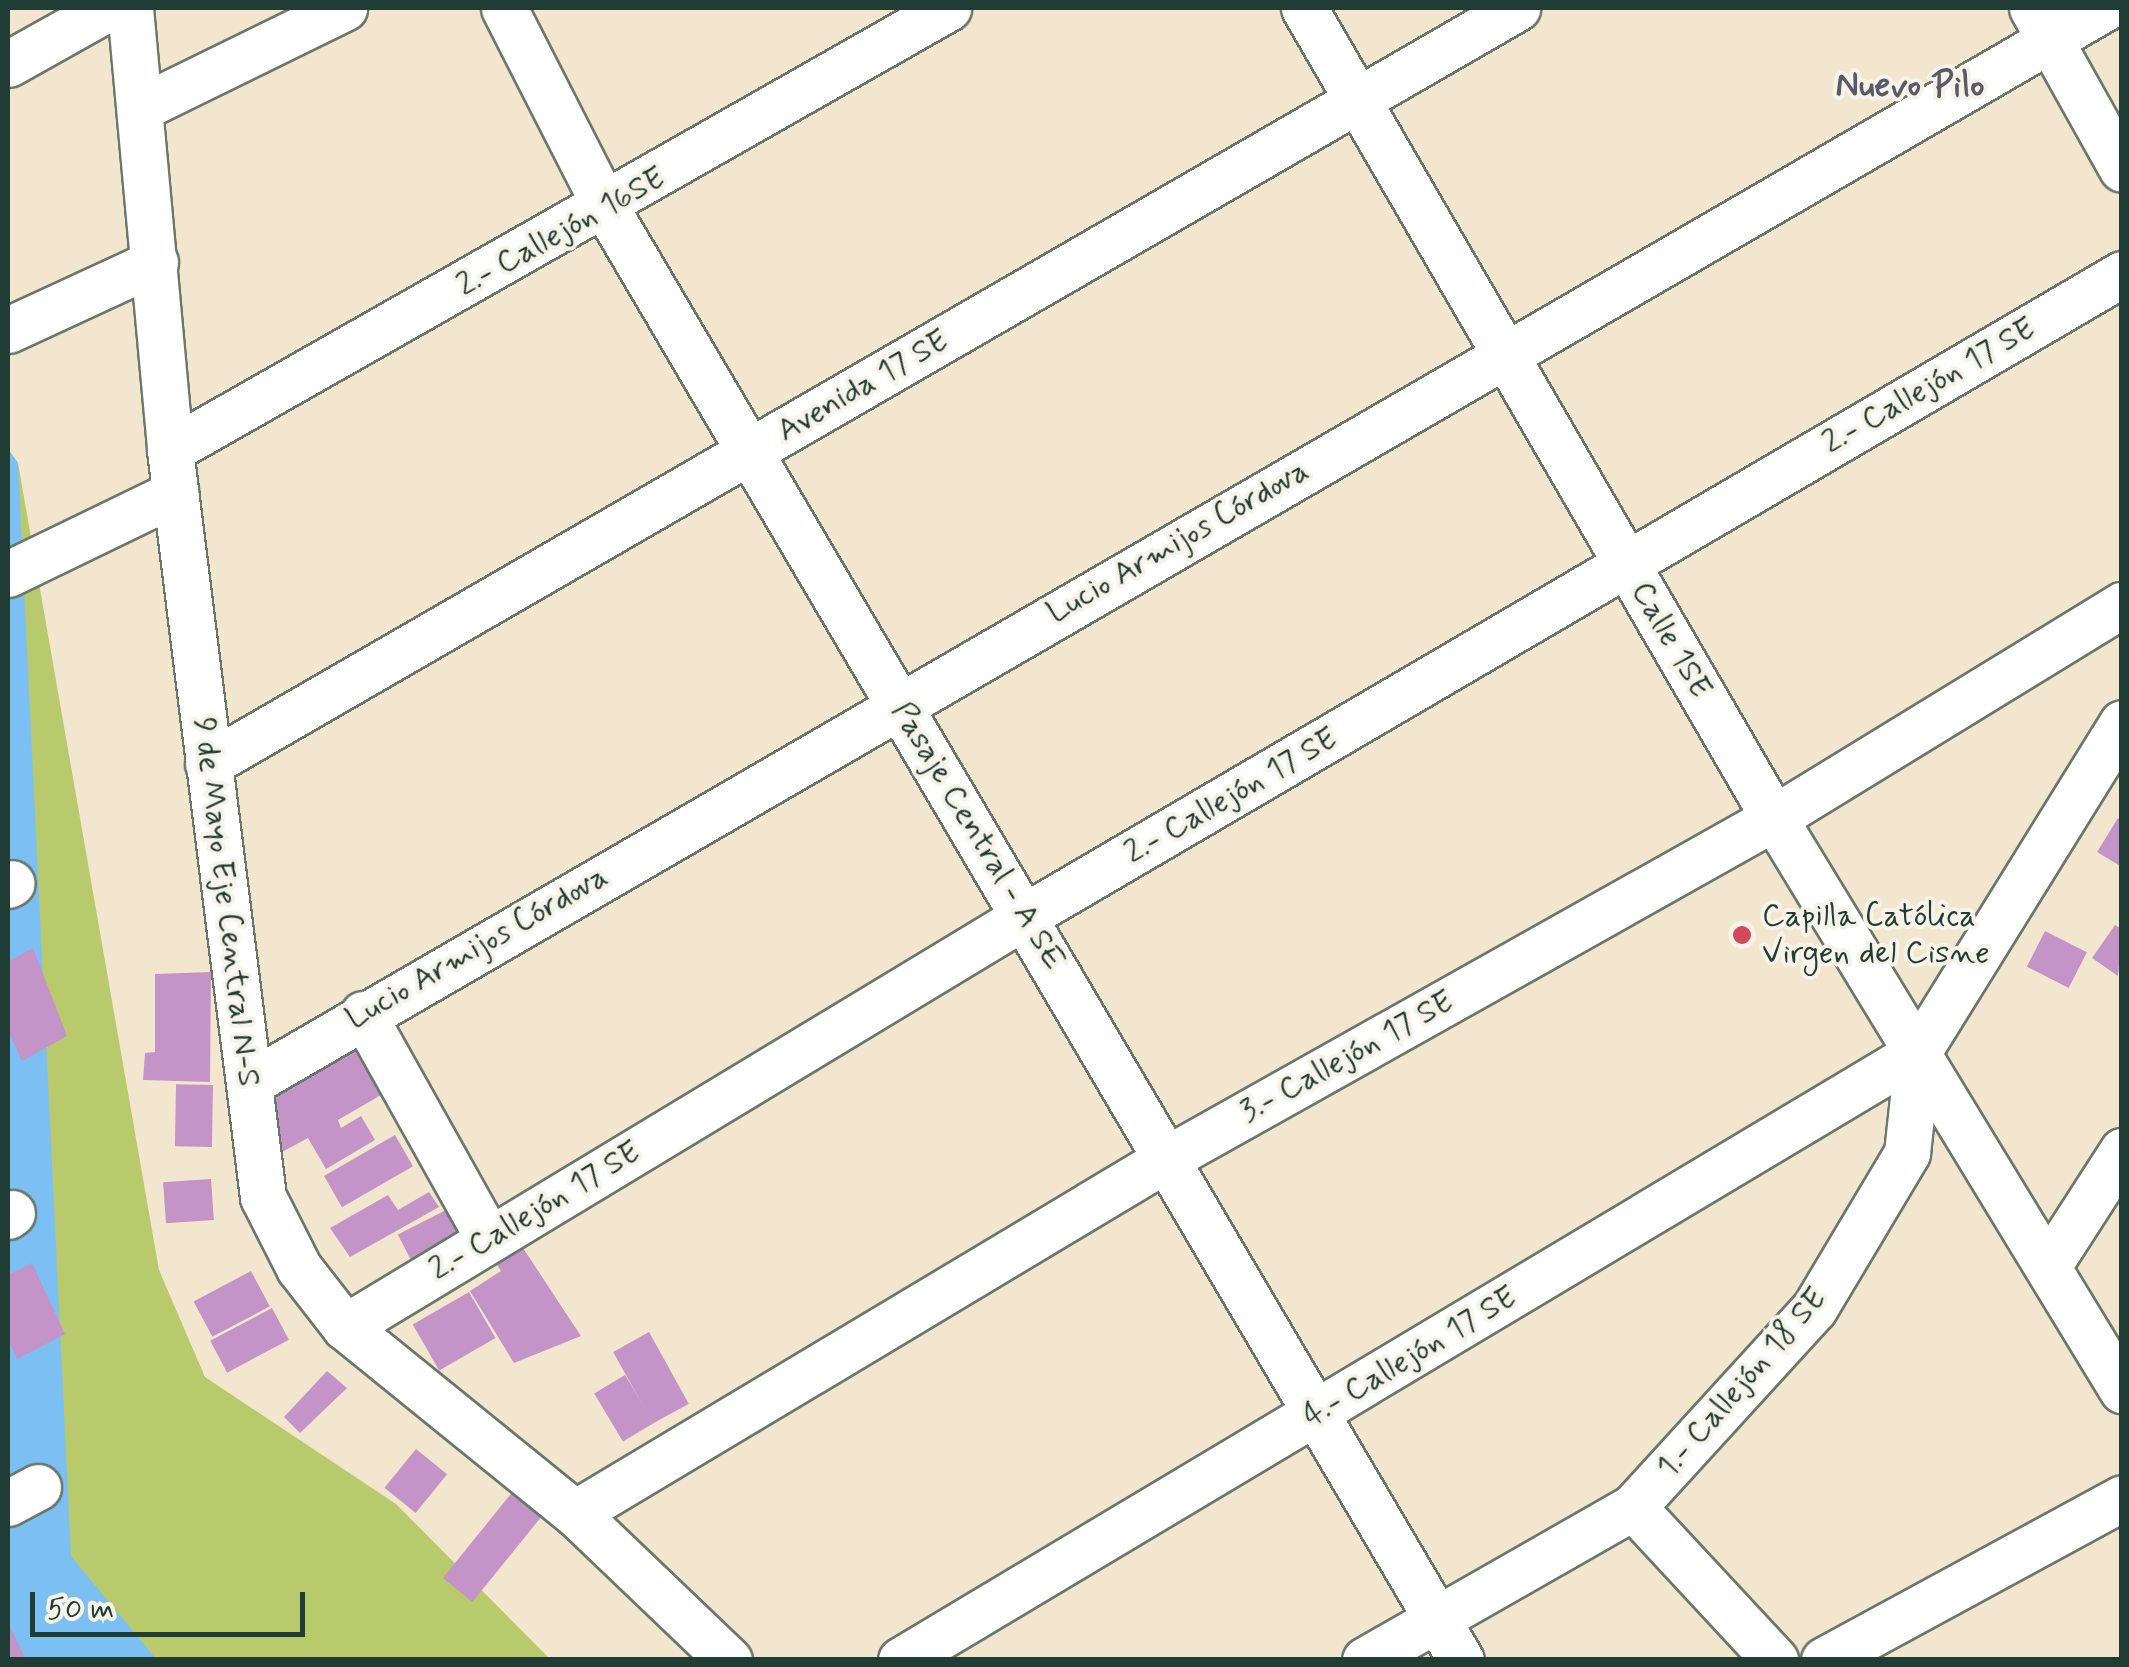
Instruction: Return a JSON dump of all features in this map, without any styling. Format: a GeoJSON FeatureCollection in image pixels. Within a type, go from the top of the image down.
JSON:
{"type":"FeatureCollection","features":[{"type":"Feature","properties":{"kind":"street"},"geometry":{"type":"LineString","coordinates":[[8,64],[108,8]]}},
{"type":"Feature","properties":{"kind":"street","name":"9 de Mayo Eje Central N-S"},"geometry":{"type":"LineString","coordinates":[[130,8],[144,106],[172,472],[208,764],[254,1081],[250,1134],[263,1197],[299,1268],[345,1327],[574,1512],[729,1660]]}},
{"type":"Feature","properties":{"kind":"street"},"geometry":{"type":"LineString","coordinates":[[144,106],[344,8]]}},
{"type":"Feature","properties":{"kind":"street","name":"Pasaje Central - A SE"},"geometry":{"type":"LineString","coordinates":[[504,8],[606,208],[1437,1613],[1461,1660]]}},
{"type":"Feature","properties":{"kind":"street","name":"2.- Callejón 16SE"},"geometry":{"type":"LineString","coordinates":[[8,574],[606,208],[948,8]]}},
{"type":"Feature","properties":{"kind":"street","name":"Calle 1SE"},"geometry":{"type":"LineString","coordinates":[[1304,8],[1774,818],[2048,1266],[2108,1333],[2122,1390]]}},
{"type":"Feature","properties":{"kind":"street","name":"Avenida 17 SE"},"geometry":{"type":"LineString","coordinates":[[208,764],[1517,8]]}},
{"type":"Feature","properties":{"kind":"street","name":"Lucio Armijos Córdova"},"geometry":{"type":"LineString","coordinates":[[254,1081],[1504,352],[2040,24],[2105,8]]}},
{"type":"Feature","properties":{"kind":"street"},"geometry":{"type":"LineString","coordinates":[[2040,24],[2122,168]]}},
{"type":"Feature","properties":{"kind":"street"},"geometry":{"type":"LineString","coordinates":[[8,330],[155,262]]}},
{"type":"Feature","properties":{"kind":"street","name":"2.- Callejón 17 SE"},"geometry":{"type":"LineString","coordinates":[[345,1327],[1025,916],[2122,274]]}},
{"type":"Feature","properties":{"kind":"street","name":"3.- Callejón 17 SE"},"geometry":{"type":"LineString","coordinates":[[574,1512],[1168,1158],[1774,818],[2122,605]]}},
{"type":"Feature","properties":{"kind":"street","name":"1.- Callejón 18 SE"},"geometry":{"type":"LineString","coordinates":[[1365,1660],[1437,1613],[1633,1507],[1814,1308],[1864,1233],[1907,1153],[1918,1052],[2122,723]]}},
{"type":"Feature","properties":{"kind":"street"},"geometry":{"type":"LineString","coordinates":[[364,1014],[489,1239]]}},
{"type":"Feature","properties":{"kind":"street","name":"4.- Callejón 17 SE"},"geometry":{"type":"LineString","coordinates":[[901,1660],[1918,1052]]}},
{"type":"Feature","properties":{"kind":"street"},"geometry":{"type":"LineString","coordinates":[[2048,1266],[2122,1150]]}},
{"type":"Feature","properties":{"kind":"street"},"geometry":{"type":"LineString","coordinates":[[1824,1660],[2122,1498]]}},
{"type":"Feature","properties":{"kind":"street"},"geometry":{"type":"LineString","coordinates":[[1633,1507],[1775,1660]]}},
{"type":"Feature","properties":{"kind":"green space"},"geometry":{"type":"Polygon","coordinates":[[[8,449],[18,463],[159,1270],[205,1377],[396,1504],[550,1659],[8,1659],[8,449]]]}},
{"type":"Feature","properties":{"kind":"water"},"geometry":{"type":"Polygon","coordinates":[[[8,449],[18,463],[71,1556],[156,1659],[8,1659],[8,449]]]}},
{"type":"Feature","properties":{"kind":"building"},"geometry":{"type":"Polygon","coordinates":[[[2118,818],[2122,821],[2122,867],[2097,852],[2118,818]]]}},
{"type":"Feature","properties":{"kind":"building"},"geometry":{"type":"Polygon","coordinates":[[[2115,925],[2122,929],[2118,976],[2092,958],[2115,925]]]}},
{"type":"Feature","properties":{"kind":"building"},"geometry":{"type":"Polygon","coordinates":[[[2045,931],[2087,952],[2069,988],[2027,967],[2045,931]]]}},
{"type":"Feature","properties":{"kind":"building"},"geometry":{"type":"Polygon","coordinates":[[[33,948],[67,1036],[22,1061],[8,1030],[8,962],[33,948]]]}},
{"type":"Feature","properties":{"kind":"building"},"geometry":{"type":"Polygon","coordinates":[[[211,972],[210,1082],[143,1080],[145,1053],[155,1052],[155,974],[211,972]]]}},
{"type":"Feature","properties":{"kind":"building"},"geometry":{"type":"Polygon","coordinates":[[[353,1047],[381,1095],[338,1120],[341,1128],[361,1116],[375,1140],[326,1169],[308,1138],[282,1152],[255,1104],[353,1047]]]}},
{"type":"Feature","properties":{"kind":"building"},"geometry":{"type":"Polygon","coordinates":[[[176,1084],[213,1085],[212,1147],[175,1146],[176,1084]]]}},
{"type":"Feature","properties":{"kind":"building"},"geometry":{"type":"Polygon","coordinates":[[[395,1135],[413,1166],[342,1207],[324,1176],[395,1135]]]}},
{"type":"Feature","properties":{"kind":"building"},"geometry":{"type":"Polygon","coordinates":[[[211,1179],[214,1220],[166,1223],[163,1182],[211,1179]]]}},
{"type":"Feature","properties":{"kind":"building"},"geometry":{"type":"Polygon","coordinates":[[[429,1192],[439,1207],[350,1257],[330,1228],[388,1195],[398,1210],[429,1192]]]}},
{"type":"Feature","properties":{"kind":"building"},"geometry":{"type":"Polygon","coordinates":[[[446,1210],[463,1243],[415,1267],[398,1235],[446,1210]]]}},
{"type":"Feature","properties":{"kind":"building"},"geometry":{"type":"Polygon","coordinates":[[[519,1242],[581,1336],[514,1363],[470,1291],[501,1271],[494,1260],[519,1242]]]}},
{"type":"Feature","properties":{"kind":"building"},"geometry":{"type":"Polygon","coordinates":[[[32,1263],[65,1334],[17,1359],[8,1339],[8,1275],[32,1263]]]}},
{"type":"Feature","properties":{"kind":"building"},"geometry":{"type":"Polygon","coordinates":[[[251,1271],[270,1306],[212,1337],[194,1302],[251,1271]]]}},
{"type":"Feature","properties":{"kind":"building"},"geometry":{"type":"Polygon","coordinates":[[[469,1292],[496,1338],[439,1370],[413,1324],[469,1292]]]}},
{"type":"Feature","properties":{"kind":"building"},"geometry":{"type":"Polygon","coordinates":[[[272,1308],[289,1340],[227,1373],[210,1341],[272,1308]]]}},
{"type":"Feature","properties":{"kind":"building"},"geometry":{"type":"Polygon","coordinates":[[[649,1332],[689,1404],[653,1424],[613,1352],[649,1332]]]}},
{"type":"Feature","properties":{"kind":"building"},"geometry":{"type":"Polygon","coordinates":[[[327,1371],[347,1388],[300,1433],[284,1417],[327,1371]]]}},
{"type":"Feature","properties":{"kind":"building"},"geometry":{"type":"Polygon","coordinates":[[[625,1375],[654,1423],[623,1442],[594,1394],[625,1375]]]}},
{"type":"Feature","properties":{"kind":"building"},"geometry":{"type":"Polygon","coordinates":[[[416,1449],[447,1474],[416,1513],[385,1488],[416,1449]]]}},
{"type":"Feature","properties":{"kind":"building"},"geometry":{"type":"Polygon","coordinates":[[[519,1484],[549,1508],[472,1602],[443,1578],[519,1484]]]}},
{"type":"Feature","properties":{"kind":"building"},"geometry":{"type":"Polygon","coordinates":[[[8,1623],[26,1660],[8,1660],[8,1623]]]}},
{"type":"Feature","properties":{"kind":"place","name":"Capilla Católica Virgen del Cisne"},"geometry":{"type":"Point","coordinates":[1742,935]}},
{"type":"Feature","properties":{"kind":"district","name":"Nuevo Pilo"},"geometry":{"type":"Point","coordinates":[1910,86]}}]}
